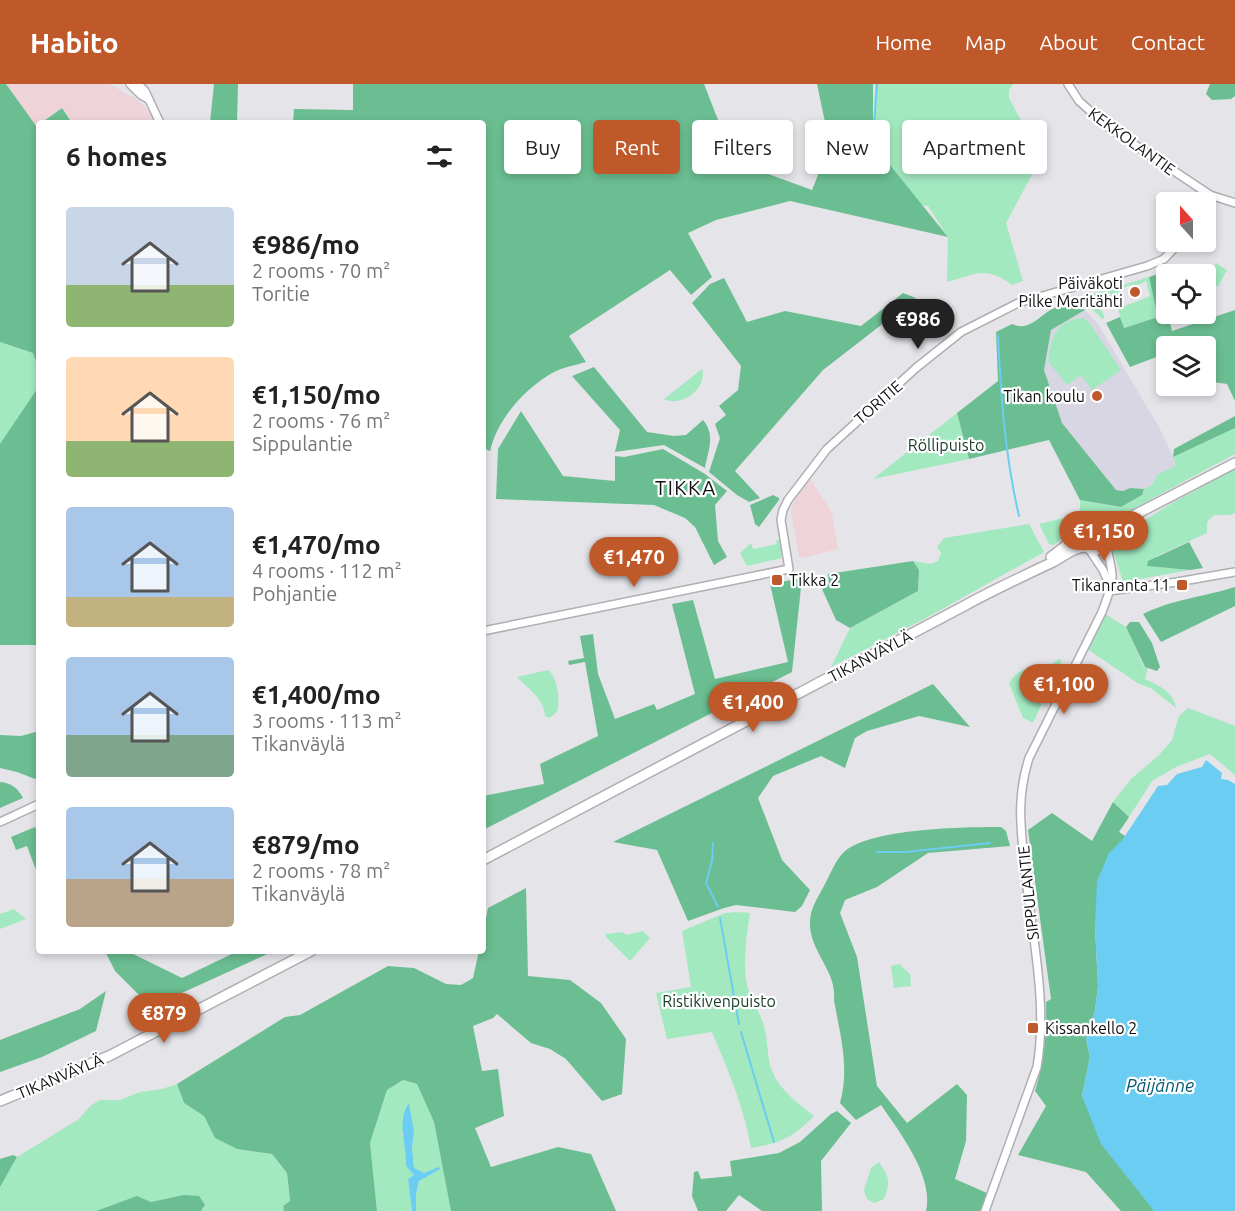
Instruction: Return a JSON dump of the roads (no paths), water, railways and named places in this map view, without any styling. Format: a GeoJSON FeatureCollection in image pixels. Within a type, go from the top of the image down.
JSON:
{"type":"FeatureCollection","features":[{"type":"Feature","properties":{"kind":"main road"},"geometry":{"type":"LineString","coordinates":[[1168,499],[1096,550],[1088,548],[1082,541],[1081,532],[1092,522],[1104,525],[1117,524],[1235,463]]}},
{"type":"Feature","properties":{"kind":"main road"},"geometry":{"type":"LineString","coordinates":[[1104,525],[1108,541]]}},
{"type":"Feature","properties":{"kind":"main road","name":"TIKANVÄYLÄ"},"geometry":{"type":"LineString","coordinates":[[1035,569],[1081,532]]}},
{"type":"Feature","properties":{"kind":"main road","name":"TIKANVÄYLÄ"},"geometry":{"type":"LineString","coordinates":[[486,858],[1035,569],[1074,549],[1088,548]]}},
{"type":"Feature","properties":{"kind":"main road","name":"TIKANVÄYLÄ"},"geometry":{"type":"LineString","coordinates":[[0,1101],[120,1050],[305,954]]}},
{"type":"Feature","properties":{"kind":"street"},"geometry":{"type":"LineString","coordinates":[[130,84],[148,99]]}},
{"type":"Feature","properties":{"kind":"street"},"geometry":{"type":"LineString","coordinates":[[138,84],[145,91],[158,120]]}},
{"type":"Feature","properties":{"kind":"street","name":"KEKKOLANTIE"},"geometry":{"type":"LineString","coordinates":[[1068,84],[1080,101],[1101,121],[1206,192]]}},
{"type":"Feature","properties":{"kind":"street","name":"KEKKOLANTIE"},"geometry":{"type":"LineString","coordinates":[[1216,197],[1235,204]]}},
{"type":"Feature","properties":{"kind":"street","name":"TORITIE"},"geometry":{"type":"LineString","coordinates":[[486,630],[789,569],[781,520],[788,500],[827,449],[916,368],[961,332],[1018,303],[1147,266],[1165,258],[1171,252]]}},
{"type":"Feature","properties":{"kind":"street","name":"SIPPULANTIE"},"geometry":{"type":"LineString","coordinates":[[985,1211],[1037,1067],[1042,1027],[1019,816],[1024,774],[1029,758],[1098,620],[1110,588],[1113,576],[1107,555],[1108,541]]}},
{"type":"Feature","properties":{"kind":"street"},"geometry":{"type":"LineString","coordinates":[[1088,548],[1103,570],[1110,588],[1177,582],[1235,572]]}},
{"type":"Feature","properties":{"kind":"street"},"geometry":{"type":"LineString","coordinates":[[0,822],[36,805]]}},
{"type":"Feature","properties":{"kind":"water","name":"Päijänne"},"geometry":{"type":"Polygon","coordinates":[[[1206,760],[1222,773],[1221,779],[1235,784],[1235,1211],[1154,1211],[1101,1144],[1082,1096],[1090,1057],[1086,1039],[1095,1010],[1098,987],[1095,926],[1097,881],[1109,853],[1123,839],[1158,786],[1167,785],[1177,774],[1202,767],[1206,760]]]}},
{"type":"Feature","properties":{"kind":"water"},"geometry":{"type":"Polygon","coordinates":[[[409,1103],[414,1132],[412,1148],[414,1168],[424,1173],[439,1167],[440,1169],[419,1181],[416,1211],[412,1211],[408,1179],[414,1175],[406,1166],[403,1133],[403,1118],[409,1103]]]}},
{"type":"Feature","properties":{"kind":"waterway"},"geometry":{"type":"LineString","coordinates":[[874,120],[877,84]]}},
{"type":"Feature","properties":{"kind":"waterway"},"geometry":{"type":"LineString","coordinates":[[998,336],[1004,426],[1019,516]]}},
{"type":"Feature","properties":{"kind":"waterway"},"geometry":{"type":"LineString","coordinates":[[713,843],[712,861],[706,883],[718,907]]}},
{"type":"Feature","properties":{"kind":"waterway"},"geometry":{"type":"LineString","coordinates":[[877,852],[905,852],[990,843]]}},
{"type":"Feature","properties":{"kind":"waterway"},"geometry":{"type":"LineString","coordinates":[[720,918],[739,1024]]}},
{"type":"Feature","properties":{"kind":"waterway"},"geometry":{"type":"LineString","coordinates":[[741,1032],[774,1142]]}},
{"type":"Feature","properties":{"kind":"place","name":"Päiväkoti Pilke Meritähti"},"geometry":{"type":"Point","coordinates":[1135,292]}},
{"type":"Feature","properties":{"kind":"place","name":"Tikan koulu"},"geometry":{"type":"Point","coordinates":[1097,396]}},
{"type":"Feature","properties":{"kind":"place","name":"Tikka 2"},"geometry":{"type":"Point","coordinates":[777,580]}},
{"type":"Feature","properties":{"kind":"place","name":"Tikanranta 11"},"geometry":{"type":"Point","coordinates":[1182,585]}},
{"type":"Feature","properties":{"kind":"place","name":"Kissankello 2"},"geometry":{"type":"Point","coordinates":[1033,1028]}},
{"type":"Feature","properties":{"kind":"district","name":"TIKKA"},"geometry":{"type":"Point","coordinates":[686,488]}},
{"type":"Feature","properties":{"kind":"park label","name":"Röllipuisto"},"geometry":{"type":"Point","coordinates":[946,445]}},
{"type":"Feature","properties":{"kind":"park label","name":"Ristikivenpuisto"},"geometry":{"type":"Point","coordinates":[719,1001]}}]}
